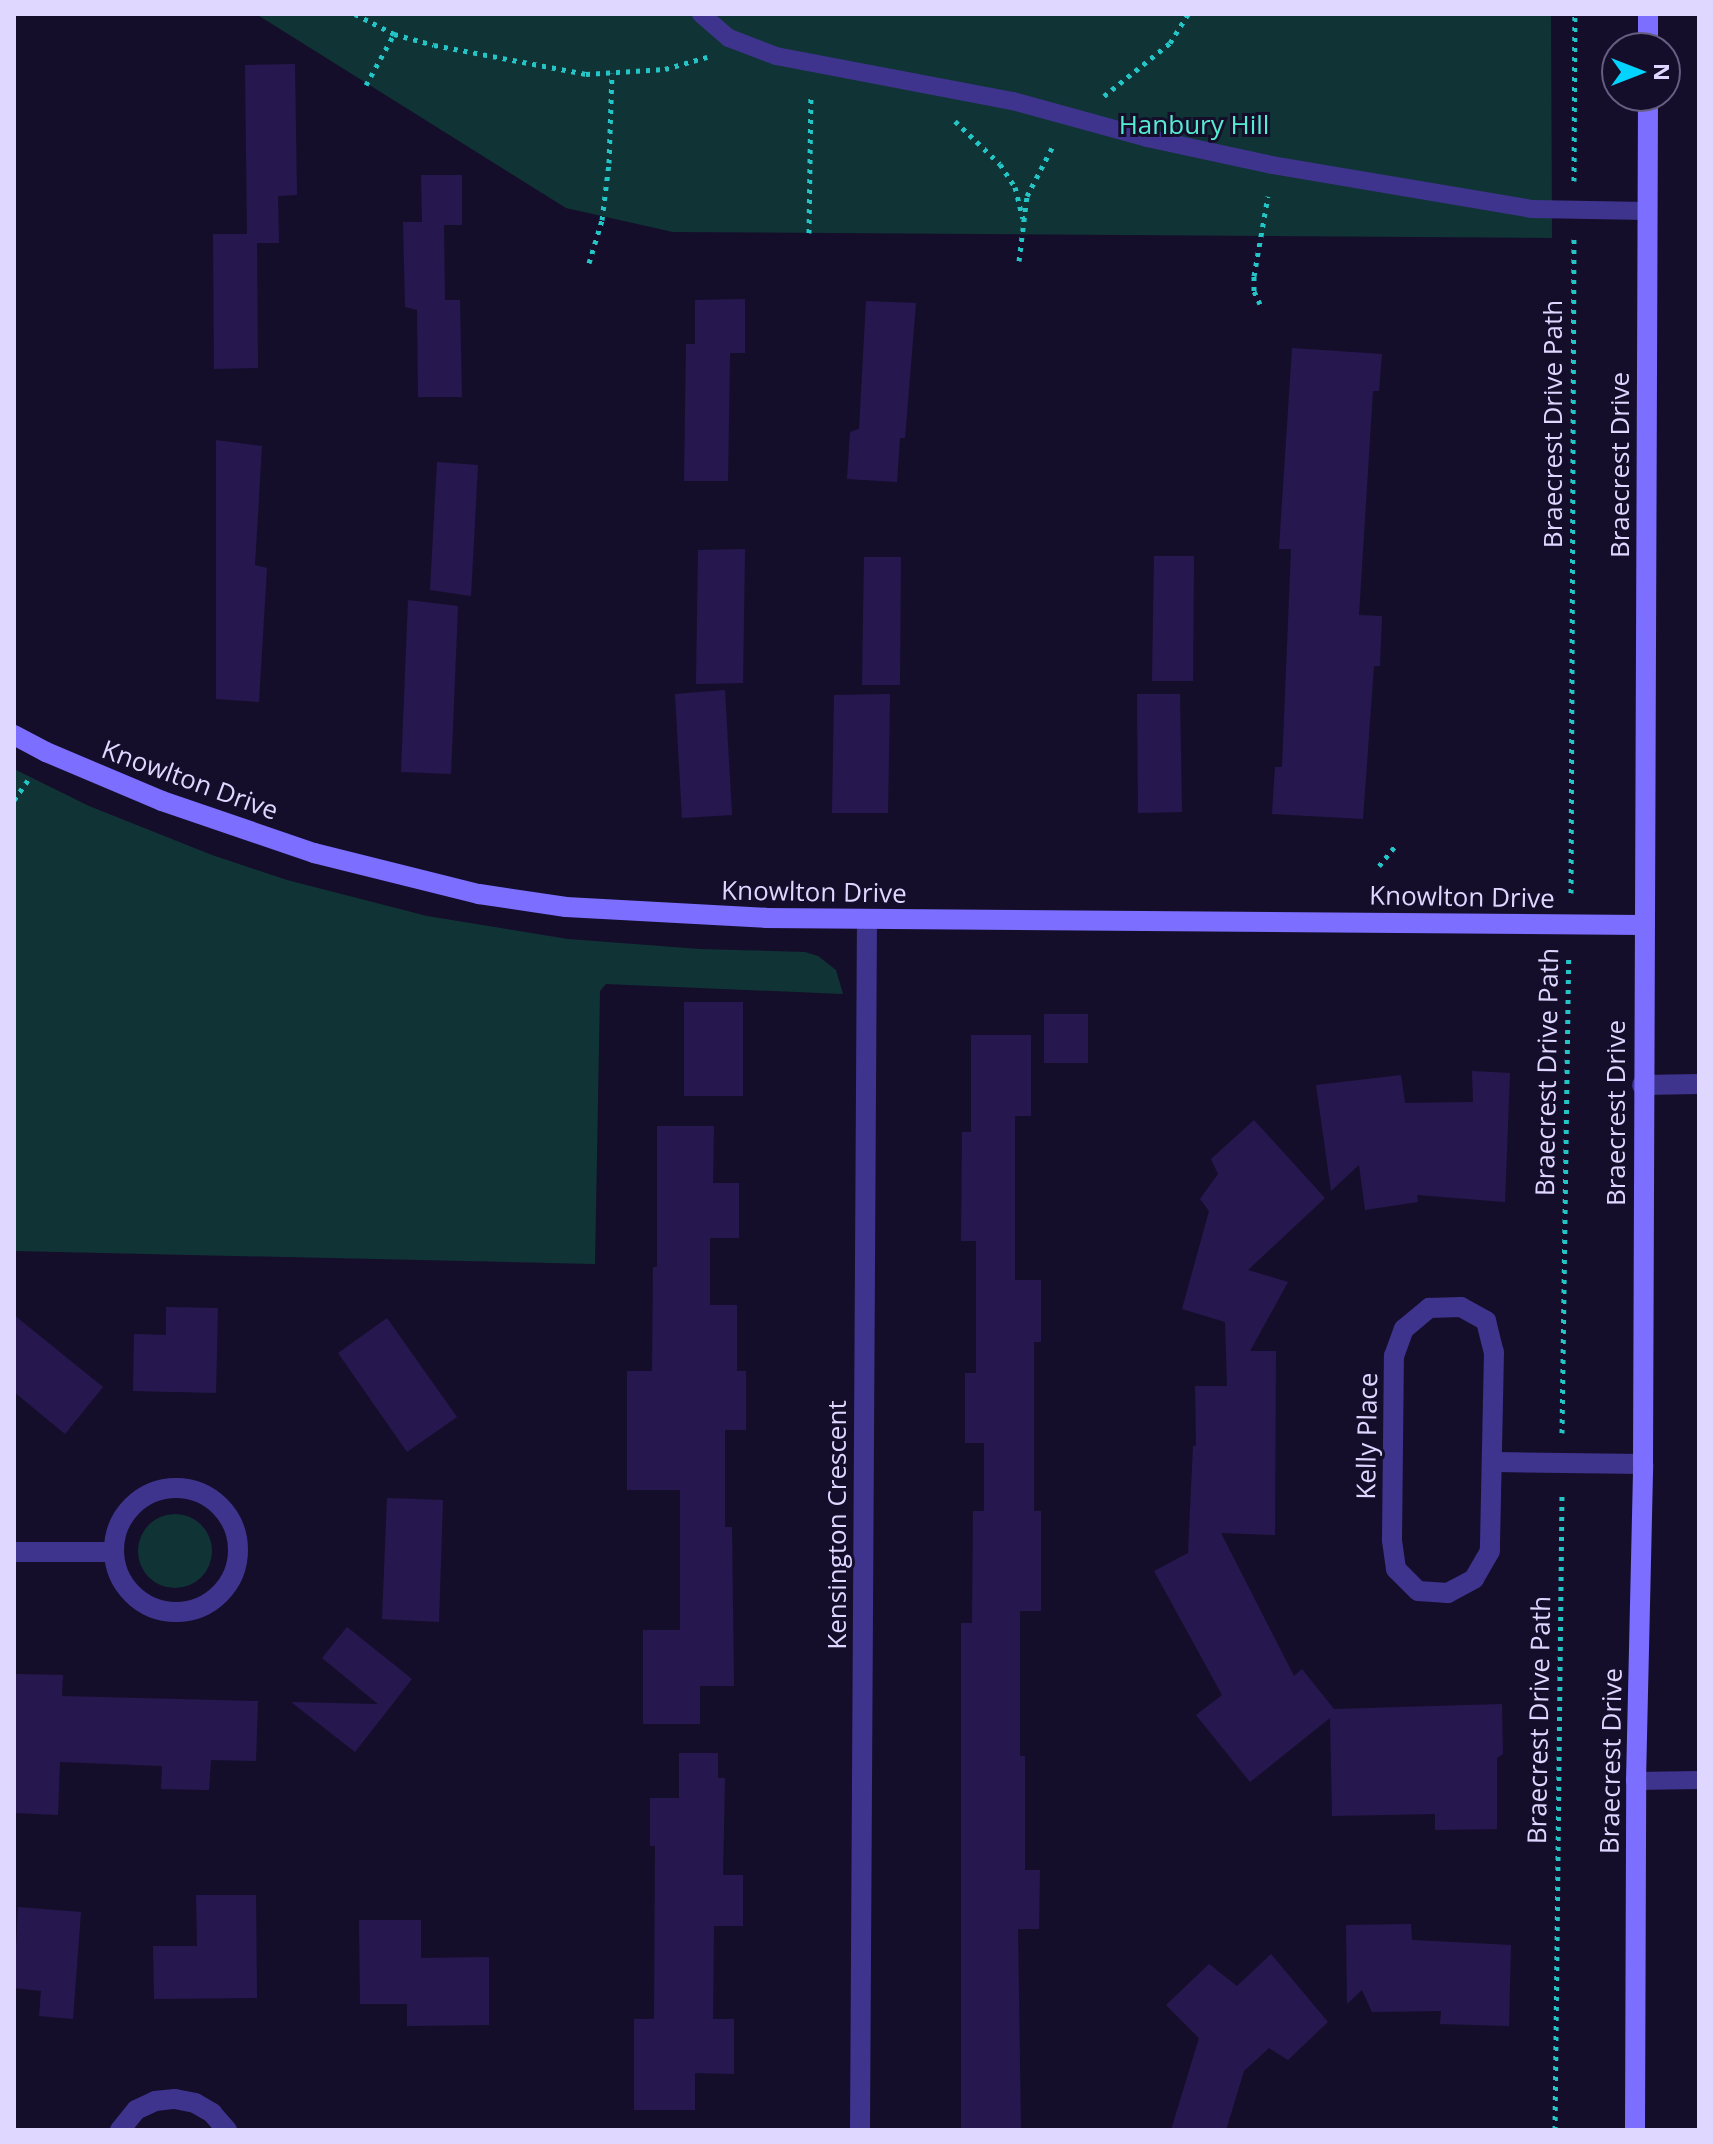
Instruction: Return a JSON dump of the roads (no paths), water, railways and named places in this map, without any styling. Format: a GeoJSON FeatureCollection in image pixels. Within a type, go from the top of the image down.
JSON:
{"type":"FeatureCollection","features":[{"type":"Feature","properties":{"kind":"street","name":"Braecrest Drive"},"geometry":{"type":"LineString","coordinates":[[1635,2130],[1636,1781],[1643,1464],[1642,1085],[1648,112]]}},
{"type":"Feature","properties":{"kind":"street","name":"Knowlton Drive"},"geometry":{"type":"LineString","coordinates":[[14,735],[46,752],[175,806],[314,853],[479,894],[647,914],[867,919],[1643,925]]}},
{"type":"Feature","properties":{"kind":"street","name":"Kensington Crescent"},"geometry":{"type":"LineString","coordinates":[[860,2130],[867,919]]}},
{"type":"Feature","properties":{"kind":"street"},"geometry":{"type":"LineString","coordinates":[[1642,1085],[1699,1084]]}},
{"type":"Feature","properties":{"kind":"street","name":"Kelly Place"},"geometry":{"type":"LineString","coordinates":[[1461,1307],[1486,1321],[1494,1352],[1495,1462],[1490,1551],[1485,1561],[1474,1579],[1448,1593],[1418,1591],[1396,1569],[1392,1539],[1394,1356],[1404,1329],[1429,1308],[1461,1307]]}},
{"type":"Feature","properties":{"kind":"street"},"geometry":{"type":"LineString","coordinates":[[1495,1462],[1643,1464]]}},
{"type":"Feature","properties":{"kind":"street"},"geometry":{"type":"LineString","coordinates":[[179,1487],[200,1491],[217,1502],[230,1519],[237,1538],[238,1559],[219,1595],[202,1606],[182,1612],[162,1611],[143,1603],[128,1590],[117,1572],[113,1552],[116,1531],[125,1513],[149,1493],[179,1487]]}},
{"type":"Feature","properties":{"kind":"street"},"geometry":{"type":"LineString","coordinates":[[14,1552],[113,1552]]}},
{"type":"Feature","properties":{"kind":"street"},"geometry":{"type":"LineString","coordinates":[[120,2130],[136,2110],[155,2101],[175,2099],[195,2103],[212,2113],[227,2130]]}},
{"type":"Feature","properties":{"kind":"lane"},"geometry":{"type":"LineString","coordinates":[[701,14],[729,38],[811,64],[1013,101],[1147,138],[1272,165],[1532,209],[1648,211]]}},
{"type":"Feature","properties":{"kind":"lane"},"geometry":{"type":"LineString","coordinates":[[1636,1781],[1699,1780]]}},
{"type":"Feature","properties":{"kind":"park label","name":"Hanbury Hill"},"geometry":{"type":"Point","coordinates":[1194,125]}}]}
